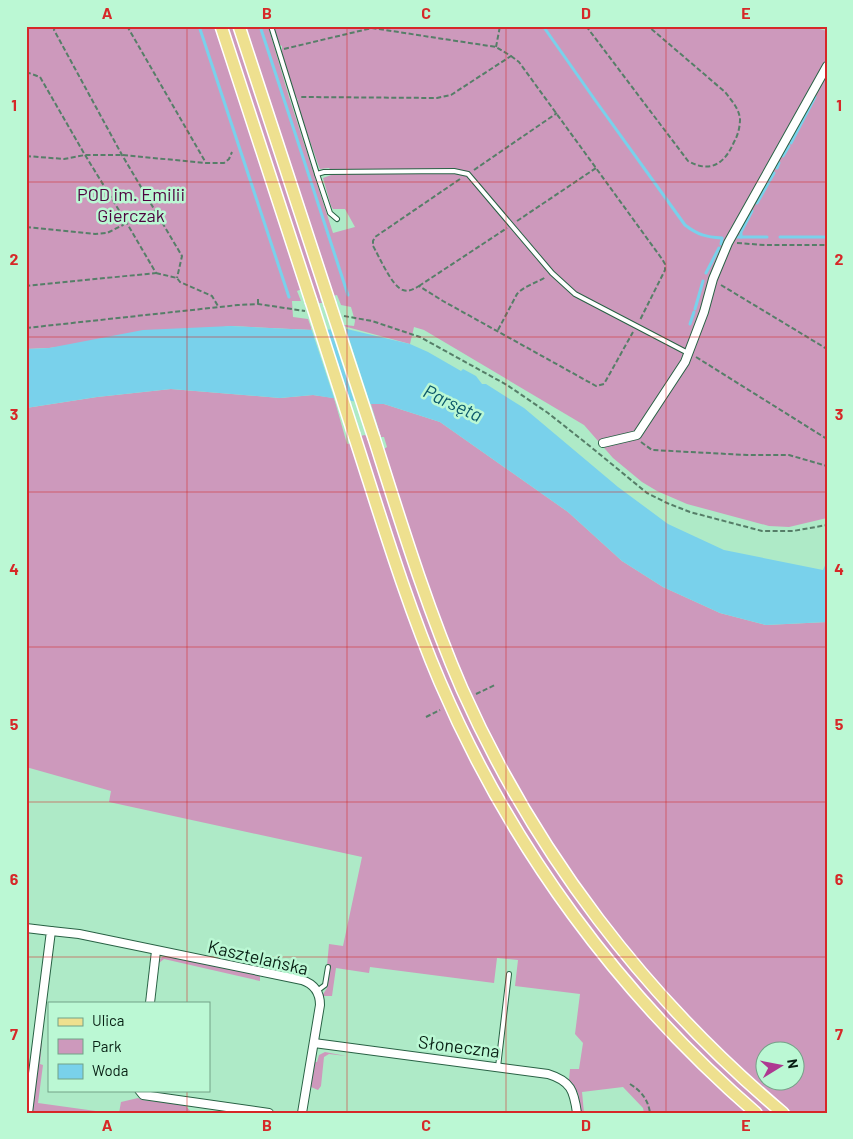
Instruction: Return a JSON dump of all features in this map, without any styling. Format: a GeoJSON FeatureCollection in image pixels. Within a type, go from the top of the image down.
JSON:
{"type":"FeatureCollection","features":[{"type":"Feature","properties":{"kind":"main road"},"geometry":{"type":"LineString","coordinates":[[221,26],[405,588],[433,665],[470,747],[513,825],[551,885],[597,946],[628,984],[686,1047],[756,1113]]}},
{"type":"Feature","properties":{"kind":"main road"},"geometry":{"type":"LineString","coordinates":[[239,26],[424,592],[453,666],[490,748],[528,816],[580,895],[635,966],[707,1044],[783,1113]]}},
{"type":"Feature","properties":{"kind":"street"},"geometry":{"type":"LineString","coordinates":[[603,443],[637,435],[689,354],[713,279],[728,243],[827,66]]}},
{"type":"Feature","properties":{"kind":"street","name":"Kasztelańska"},"geometry":{"type":"LineString","coordinates":[[26,928],[80,934],[302,980],[311,984],[317,991],[320,1005],[302,1113]]}},
{"type":"Feature","properties":{"kind":"street"},"geometry":{"type":"LineString","coordinates":[[28,1113],[51,931]]}},
{"type":"Feature","properties":{"kind":"street"},"geometry":{"type":"LineString","coordinates":[[150,1002],[156,951]]}},
{"type":"Feature","properties":{"kind":"street","name":"Słoneczna"},"geometry":{"type":"LineString","coordinates":[[314,1043],[557,1076],[569,1085],[573,1092],[577,1113]]}},
{"type":"Feature","properties":{"kind":"street"},"geometry":{"type":"LineString","coordinates":[[141,1092],[143,1095],[268,1113]]}},
{"type":"Feature","properties":{"kind":"street"},"geometry":{"type":"LineString","coordinates":[[197,1113],[198,1103]]}},
{"type":"Feature","properties":{"kind":"lane"},"geometry":{"type":"LineString","coordinates":[[270,26],[330,212],[337,219]]}},
{"type":"Feature","properties":{"kind":"lane"},"geometry":{"type":"LineString","coordinates":[[317,174],[324,172],[454,171],[468,174],[552,273],[575,294],[689,354]]}},
{"type":"Feature","properties":{"kind":"lane"},"geometry":{"type":"LineString","coordinates":[[317,991],[325,985],[328,966]]}},
{"type":"Feature","properties":{"kind":"lane"},"geometry":{"type":"LineString","coordinates":[[498,1067],[509,974]]}},
{"type":"Feature","properties":{"kind":"path"},"geometry":{"type":"LineString","coordinates":[[55,26],[54,30],[122,155],[182,256],[177,278]]}},
{"type":"Feature","properties":{"kind":"path"},"geometry":{"type":"LineString","coordinates":[[127,26],[206,163]]}},
{"type":"Feature","properties":{"kind":"path"},"geometry":{"type":"LineString","coordinates":[[496,47],[500,26]]}},
{"type":"Feature","properties":{"kind":"path"},"geometry":{"type":"LineString","coordinates":[[586,26],[688,162],[704,167],[714,166],[724,160],[738,134],[740,118],[735,104],[725,92],[648,26]]}},
{"type":"Feature","properties":{"kind":"path"},"geometry":{"type":"LineString","coordinates":[[277,50],[372,28],[496,47],[510,56],[451,95],[437,98],[292,97]]}},
{"type":"Feature","properties":{"kind":"path"},"geometry":{"type":"LineString","coordinates":[[26,72],[40,77],[85,155],[126,220],[156,274]]}},
{"type":"Feature","properties":{"kind":"path"},"geometry":{"type":"LineString","coordinates":[[26,156],[64,159],[85,155],[122,155],[224,163],[229,159],[232,152]]}},
{"type":"Feature","properties":{"kind":"path"},"geometry":{"type":"LineString","coordinates":[[26,227],[95,234],[107,233],[124,225],[126,220]]}},
{"type":"Feature","properties":{"kind":"path"},"geometry":{"type":"LineString","coordinates":[[728,243],[827,245]]}},
{"type":"Feature","properties":{"kind":"path"},"geometry":{"type":"LineString","coordinates":[[498,330],[521,289],[536,283],[552,273]]}},
{"type":"Feature","properties":{"kind":"path"},"geometry":{"type":"LineString","coordinates":[[26,286],[156,274],[177,278],[188,286],[212,296],[219,306]]}},
{"type":"Feature","properties":{"kind":"path"},"geometry":{"type":"LineString","coordinates":[[713,279],[827,349]]}},
{"type":"Feature","properties":{"kind":"path"},"geometry":{"type":"LineString","coordinates":[[258,297],[258,304]]}},
{"type":"Feature","properties":{"kind":"path"},"geometry":{"type":"LineString","coordinates":[[26,328],[219,306],[258,304],[277,307]]}},
{"type":"Feature","properties":{"kind":"path"},"geometry":{"type":"LineString","coordinates":[[689,354],[827,440]]}},
{"type":"Feature","properties":{"kind":"path"},"geometry":{"type":"LineString","coordinates":[[637,435],[642,443],[652,450],[747,455],[789,455],[827,466]]}},
{"type":"Feature","properties":{"kind":"path"},"geometry":{"type":"LineString","coordinates":[[475,694],[495,685]]}},
{"type":"Feature","properties":{"kind":"path"},"geometry":{"type":"LineString","coordinates":[[426,717],[440,710]]}},
{"type":"Feature","properties":{"kind":"path"},"geometry":{"type":"LineString","coordinates":[[630,1084],[643,1094],[650,1113]]}},
{"type":"Feature","properties":{"kind":"green space","name":"POD im. Emilii Gierczak"},"geometry":{"type":"Polygon","coordinates":[[[26,26],[216,26],[302,289],[297,291],[301,301],[292,301],[293,317],[308,319],[312,330],[231,326],[49,348],[26,349],[26,26]]]}},
{"type":"Feature","properties":{"kind":"green space"},"geometry":{"type":"Polygon","coordinates":[[[226,26],[234,26],[322,296],[320,297],[322,303],[319,303],[316,295],[314,296],[226,26]]]}},
{"type":"Feature","properties":{"kind":"green space"},"geometry":{"type":"Polygon","coordinates":[[[245,26],[268,26],[333,233],[355,227],[345,209],[333,209],[331,206],[323,178],[334,174],[329,168],[320,169],[319,167],[296,101],[298,100],[292,91],[282,59],[282,46],[273,26],[809,26],[827,31],[827,518],[789,527],[769,526],[687,504],[642,482],[613,458],[584,425],[424,330],[414,327],[410,344],[336,324],[354,326],[355,321],[351,307],[341,305],[337,295],[333,296],[245,26]]]}},
{"type":"Feature","properties":{"kind":"green space"},"geometry":{"type":"Polygon","coordinates":[[[171,389],[280,398],[313,395],[334,398],[347,444],[351,443],[417,638],[455,728],[496,808],[549,892],[609,971],[676,1045],[749,1113],[644,1113],[643,1108],[623,1087],[582,1092],[584,1113],[581,1113],[578,1093],[569,1080],[570,1069],[579,1069],[583,1043],[575,1034],[580,994],[515,986],[518,960],[497,958],[494,983],[370,967],[369,973],[336,968],[332,996],[322,996],[327,988],[331,967],[327,966],[329,944],[343,946],[362,857],[109,802],[111,791],[26,767],[26,408],[97,397],[171,389]]]}},
{"type":"Feature","properties":{"kind":"green space"},"geometry":{"type":"Polygon","coordinates":[[[371,404],[384,404],[440,422],[568,512],[622,561],[663,587],[720,613],[766,625],[827,622],[827,1113],[793,1113],[768,1092],[806,1092],[806,1042],[756,1042],[756,1082],[695,1025],[650,976],[608,924],[569,870],[533,814],[501,756],[459,667],[413,544],[382,450],[387,447],[384,437],[381,437],[371,404]]]}},
{"type":"Feature","properties":{"kind":"green space"},"geometry":{"type":"Polygon","coordinates":[[[365,435],[409,565],[487,753],[537,841],[588,915],[646,987],[682,1026],[733,1076],[776,1113],[765,1113],[717,1070],[629,976],[588,926],[551,874],[516,819],[456,705],[429,639],[404,572],[360,436],[365,435]]]}},
{"type":"Feature","properties":{"kind":"green space"},"geometry":{"type":"Polygon","coordinates":[[[167,956],[260,975],[260,981],[164,959],[159,963],[155,989],[159,961],[162,957],[167,956]]]}},
{"type":"Feature","properties":{"kind":"green space"},"geometry":{"type":"Polygon","coordinates":[[[41,1042],[40,1064],[43,1065],[38,1103],[110,1113],[32,1113],[41,1042]]]}},
{"type":"Feature","properties":{"kind":"green space"},"geometry":{"type":"Polygon","coordinates":[[[325,1052],[346,1056],[329,1054],[324,1057],[321,1086],[318,1090],[311,1087],[315,1062],[317,1062],[319,1055],[325,1052]]]}},
{"type":"Feature","properties":{"kind":"green space"},"geometry":{"type":"Polygon","coordinates":[[[138,1098],[185,1105],[192,1113],[119,1113],[121,1102],[138,1098]]]}},
{"type":"Feature","properties":{"kind":"water","name":"Parsęta"},"geometry":{"type":"Polygon","coordinates":[[[231,326],[312,330],[347,329],[410,344],[461,371],[463,369],[476,376],[482,384],[486,384],[524,408],[618,487],[668,524],[724,550],[823,570],[827,561],[827,622],[766,625],[720,613],[663,587],[622,561],[568,512],[440,422],[384,404],[371,404],[313,395],[280,398],[171,389],[97,397],[26,408],[26,349],[49,348],[143,330],[231,326]]]}},
{"type":"Feature","properties":{"kind":"pier"},"geometry":{"type":"Polygon","coordinates":[[[345,326],[371,406],[355,404],[330,327],[345,326]]]}},
{"type":"Feature","properties":{"kind":"pier"},"geometry":{"type":"Polygon","coordinates":[[[326,327],[351,403],[335,401],[311,328],[326,327]]]}},
{"type":"Feature","properties":{"kind":"waterway"},"geometry":{"type":"LineString","coordinates":[[199,26],[289,297]]}},
{"type":"Feature","properties":{"kind":"waterway"},"geometry":{"type":"LineString","coordinates":[[260,26],[348,295]]}},
{"type":"Feature","properties":{"kind":"waterway"},"geometry":{"type":"LineString","coordinates":[[543,26],[685,225],[702,235],[722,238],[721,244]]}},
{"type":"Feature","properties":{"kind":"waterway"},"geometry":{"type":"LineString","coordinates":[[791,143],[815,97]]}},
{"type":"Feature","properties":{"kind":"waterway"},"geometry":{"type":"LineString","coordinates":[[783,156],[789,146]]}},
{"type":"Feature","properties":{"kind":"waterway"},"geometry":{"type":"LineString","coordinates":[[777,168],[779,163]]}},
{"type":"Feature","properties":{"kind":"waterway"},"geometry":{"type":"LineString","coordinates":[[757,203],[774,173]]}},
{"type":"Feature","properties":{"kind":"waterway"},"geometry":{"type":"LineString","coordinates":[[741,237],[741,232],[752,211]]}},
{"type":"Feature","properties":{"kind":"waterway"},"geometry":{"type":"LineString","coordinates":[[737,237],[767,237]]}},
{"type":"Feature","properties":{"kind":"waterway"},"geometry":{"type":"LineString","coordinates":[[780,237],[827,237]]}},
{"type":"Feature","properties":{"kind":"waterway"},"geometry":{"type":"LineString","coordinates":[[706,273],[719,248]]}},
{"type":"Feature","properties":{"kind":"waterway"},"geometry":{"type":"LineString","coordinates":[[695,309],[703,281]]}},
{"type":"Feature","properties":{"kind":"waterway"},"geometry":{"type":"LineString","coordinates":[[690,324],[694,312]]}}]}
